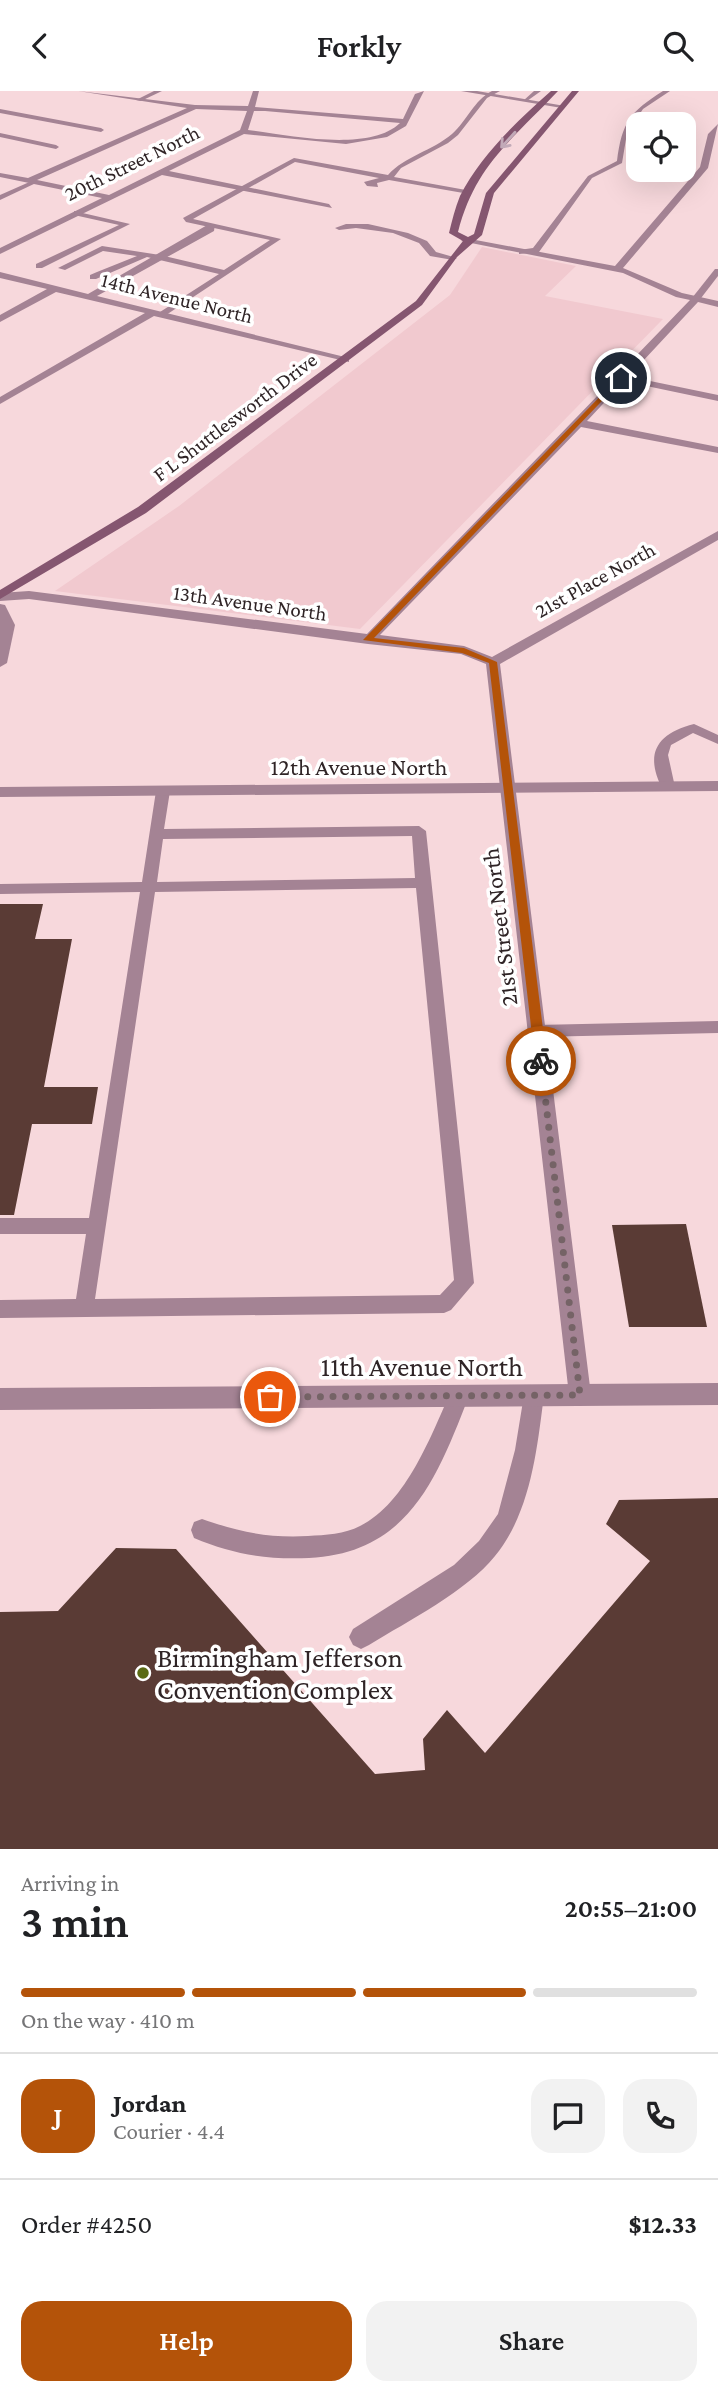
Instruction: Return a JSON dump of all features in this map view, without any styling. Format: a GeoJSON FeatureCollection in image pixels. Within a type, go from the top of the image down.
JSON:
{"type":"FeatureCollection","features":[{"type":"Feature","properties":{"kind":"main road"},"geometry":{"type":"LineString","coordinates":[[465,240],[453,233],[466,192],[541,103],[555,91]]}},
{"type":"Feature","properties":{"kind":"main road","name":"F L Shuttlesworth Drive"},"geometry":{"type":"LineString","coordinates":[[0,596],[142,510],[419,303],[435,286],[465,240],[478,235],[490,193],[576,91]]}},
{"type":"Feature","properties":{"kind":"street"},"geometry":{"type":"LineString","coordinates":[[81,91],[195,107],[405,121]]}},
{"type":"Feature","properties":{"kind":"street"},"geometry":{"type":"LineString","coordinates":[[243,132],[248,127],[256,91]]}},
{"type":"Feature","properties":{"kind":"street"},"geometry":{"type":"LineString","coordinates":[[243,132],[352,141],[389,133],[405,121],[421,91]]}},
{"type":"Feature","properties":{"kind":"street"},"geometry":{"type":"LineString","coordinates":[[464,91],[494,93],[562,106]]}},
{"type":"Feature","properties":{"kind":"street"},"geometry":{"type":"LineString","coordinates":[[32,182],[195,107]]}},
{"type":"Feature","properties":{"kind":"street"},"geometry":{"type":"LineString","coordinates":[[617,269],[704,169],[711,155],[710,140],[713,129],[718,126]]}},
{"type":"Feature","properties":{"kind":"street","name":"20th Street North"},"geometry":{"type":"LineString","coordinates":[[0,251],[243,132]]}},
{"type":"Feature","properties":{"kind":"street"},"geometry":{"type":"LineString","coordinates":[[160,172],[329,206]]}},
{"type":"Feature","properties":{"kind":"street"},"geometry":{"type":"LineString","coordinates":[[0,175],[109,197]]}},
{"type":"Feature","properties":{"kind":"street"},"geometry":{"type":"LineString","coordinates":[[91,296],[212,226]]}},
{"type":"Feature","properties":{"kind":"street"},"geometry":{"type":"LineString","coordinates":[[465,240],[617,269],[695,300],[718,304]]}},
{"type":"Feature","properties":{"kind":"street","name":"14th Avenue North"},"geometry":{"type":"LineString","coordinates":[[0,275],[345,360]]}},
{"type":"Feature","properties":{"kind":"street"},"geometry":{"type":"LineString","coordinates":[[0,319],[56,288]]}},
{"type":"Feature","properties":{"kind":"street"},"geometry":{"type":"LineString","coordinates":[[368,640],[695,300]]}},
{"type":"Feature","properties":{"kind":"street"},"geometry":{"type":"LineString","coordinates":[[0,401],[158,313]]}},
{"type":"Feature","properties":{"kind":"street"},"geometry":{"type":"LineString","coordinates":[[579,423],[718,450]]}},
{"type":"Feature","properties":{"kind":"street","name":"21st Place North"},"geometry":{"type":"LineString","coordinates":[[493,662],[718,535]]}},
{"type":"Feature","properties":{"kind":"street","name":"13th Avenue North"},"geometry":{"type":"LineString","coordinates":[[0,596],[29,595],[368,640],[464,650],[493,662]]}},
{"type":"Feature","properties":{"kind":"street"},"geometry":{"type":"LineString","coordinates":[[0,608],[8,625],[0,663]]}},
{"type":"Feature","properties":{"kind":"street","name":"21st Street North"},"geometry":{"type":"LineString","coordinates":[[493,662],[580,1395]]}},
{"type":"Feature","properties":{"kind":"street","name":"12th Avenue North"},"geometry":{"type":"LineString","coordinates":[[0,792],[718,786]]}},
{"type":"Feature","properties":{"kind":"street","name":"11th Avenue North"},"geometry":{"type":"LineString","coordinates":[[0,1399],[718,1394]]}},
{"type":"Feature","properties":{"kind":"lane"},"geometry":{"type":"LineString","coordinates":[[139,100],[159,91]]}},
{"type":"Feature","properties":{"kind":"lane"},"geometry":{"type":"LineString","coordinates":[[524,100],[538,91]]}},
{"type":"Feature","properties":{"kind":"lane"},"geometry":{"type":"LineString","coordinates":[[522,251],[536,250],[590,177],[620,162],[624,133],[641,108],[667,91]]}},
{"type":"Feature","properties":{"kind":"lane"},"geometry":{"type":"LineString","coordinates":[[375,185],[367,184],[390,177],[399,167],[456,134],[485,97],[494,93]]}},
{"type":"Feature","properties":{"kind":"lane"},"geometry":{"type":"LineString","coordinates":[[0,111],[101,130]]}},
{"type":"Feature","properties":{"kind":"lane"},"geometry":{"type":"LineString","coordinates":[[0,135],[56,147]]}},
{"type":"Feature","properties":{"kind":"lane"},"geometry":{"type":"LineString","coordinates":[[158,313],[277,239],[186,220],[294,160],[466,192]]}},
{"type":"Feature","properties":{"kind":"lane"},"geometry":{"type":"LineString","coordinates":[[0,198],[32,182]]}},
{"type":"Feature","properties":{"kind":"lane"},"geometry":{"type":"LineString","coordinates":[[39,266],[126,224],[77,213]]}},
{"type":"Feature","properties":{"kind":"lane"},"geometry":{"type":"LineString","coordinates":[[339,228],[345,225],[369,227],[411,236],[423,241],[433,254],[453,258]]}},
{"type":"Feature","properties":{"kind":"lane"},"geometry":{"type":"LineString","coordinates":[[62,268],[102,248],[160,257],[225,273]]}},
{"type":"Feature","properties":{"kind":"lane"},"geometry":{"type":"LineString","coordinates":[[93,277],[145,255]]}},
{"type":"Feature","properties":{"kind":"lane"},"geometry":{"type":"LineString","coordinates":[[695,300],[718,271]]}},
{"type":"Feature","properties":{"kind":"lane"},"geometry":{"type":"LineString","coordinates":[[621,378],[718,398]]}},
{"type":"Feature","properties":{"kind":"lane"},"geometry":{"type":"LineString","coordinates":[[668,787],[659,758],[661,747],[671,736],[694,728],[718,740]]}},
{"type":"Feature","properties":{"kind":"lane"},"geometry":{"type":"LineString","coordinates":[[83,1308],[163,791]]}},
{"type":"Feature","properties":{"kind":"lane"},"geometry":{"type":"LineString","coordinates":[[0,1309],[444,1304],[464,1283],[419,831],[156,834]]}},
{"type":"Feature","properties":{"kind":"lane"},"geometry":{"type":"LineString","coordinates":[[0,889],[423,883]]}},
{"type":"Feature","properties":{"kind":"lane"},"geometry":{"type":"LineString","coordinates":[[537,1031],[718,1027]]}},
{"type":"Feature","properties":{"kind":"lane"},"geometry":{"type":"LineString","coordinates":[[0,1226],[96,1226]]}},
{"type":"Feature","properties":{"kind":"lane"},"geometry":{"type":"LineString","coordinates":[[362,1637],[462,1573],[487,1549],[507,1519],[526,1450],[534,1395]]}},
{"type":"Feature","properties":{"kind":"lane"},"geometry":{"type":"LineString","coordinates":[[202,1531],[247,1545],[328,1548],[377,1529],[414,1489],[438,1451],[458,1396]]}},
{"type":"Feature","properties":{"kind":"shaded area"},"geometry":{"type":"Polygon","coordinates":[[[482,247],[576,266],[545,296],[663,319],[360,629],[55,591],[179,506],[450,295],[482,247]]]}},
{"type":"Feature","properties":{"kind":"building"},"geometry":{"type":"Polygon","coordinates":[[[0,904],[43,904],[35,939],[72,939],[44,1087],[98,1087],[92,1124],[32,1124],[14,1215],[0,1215],[0,904]]]}},
{"type":"Feature","properties":{"kind":"building"},"geometry":{"type":"Polygon","coordinates":[[[686,1224],[707,1327],[629,1327],[612,1225],[686,1224]]]}},
{"type":"Feature","properties":{"kind":"building","name":"Birmingham Jefferson Convention Complex"},"geometry":{"type":"Polygon","coordinates":[[[718,1498],[718,1849],[0,1849],[0,1612],[58,1611],[116,1548],[176,1549],[375,1774],[425,1770],[423,1739],[447,1710],[485,1753],[650,1561],[606,1524],[619,1500],[718,1498]]]}},
{"type":"Feature","properties":{"kind":"way so far"},"geometry":{"type":"LineString","coordinates":[[270,1397],[580,1395],[541,1061]]}},
{"type":"Feature","properties":{"kind":"place","name":"Birmingham Jefferson Convention Complex"},"geometry":{"type":"Point","coordinates":[143,1673]}},
{"type":"Feature","properties":{"kind":"route"},"geometry":{"type":"LineString","coordinates":[[541,1061],[493,662],[464,650],[368,640],[621,378]]}}]}
